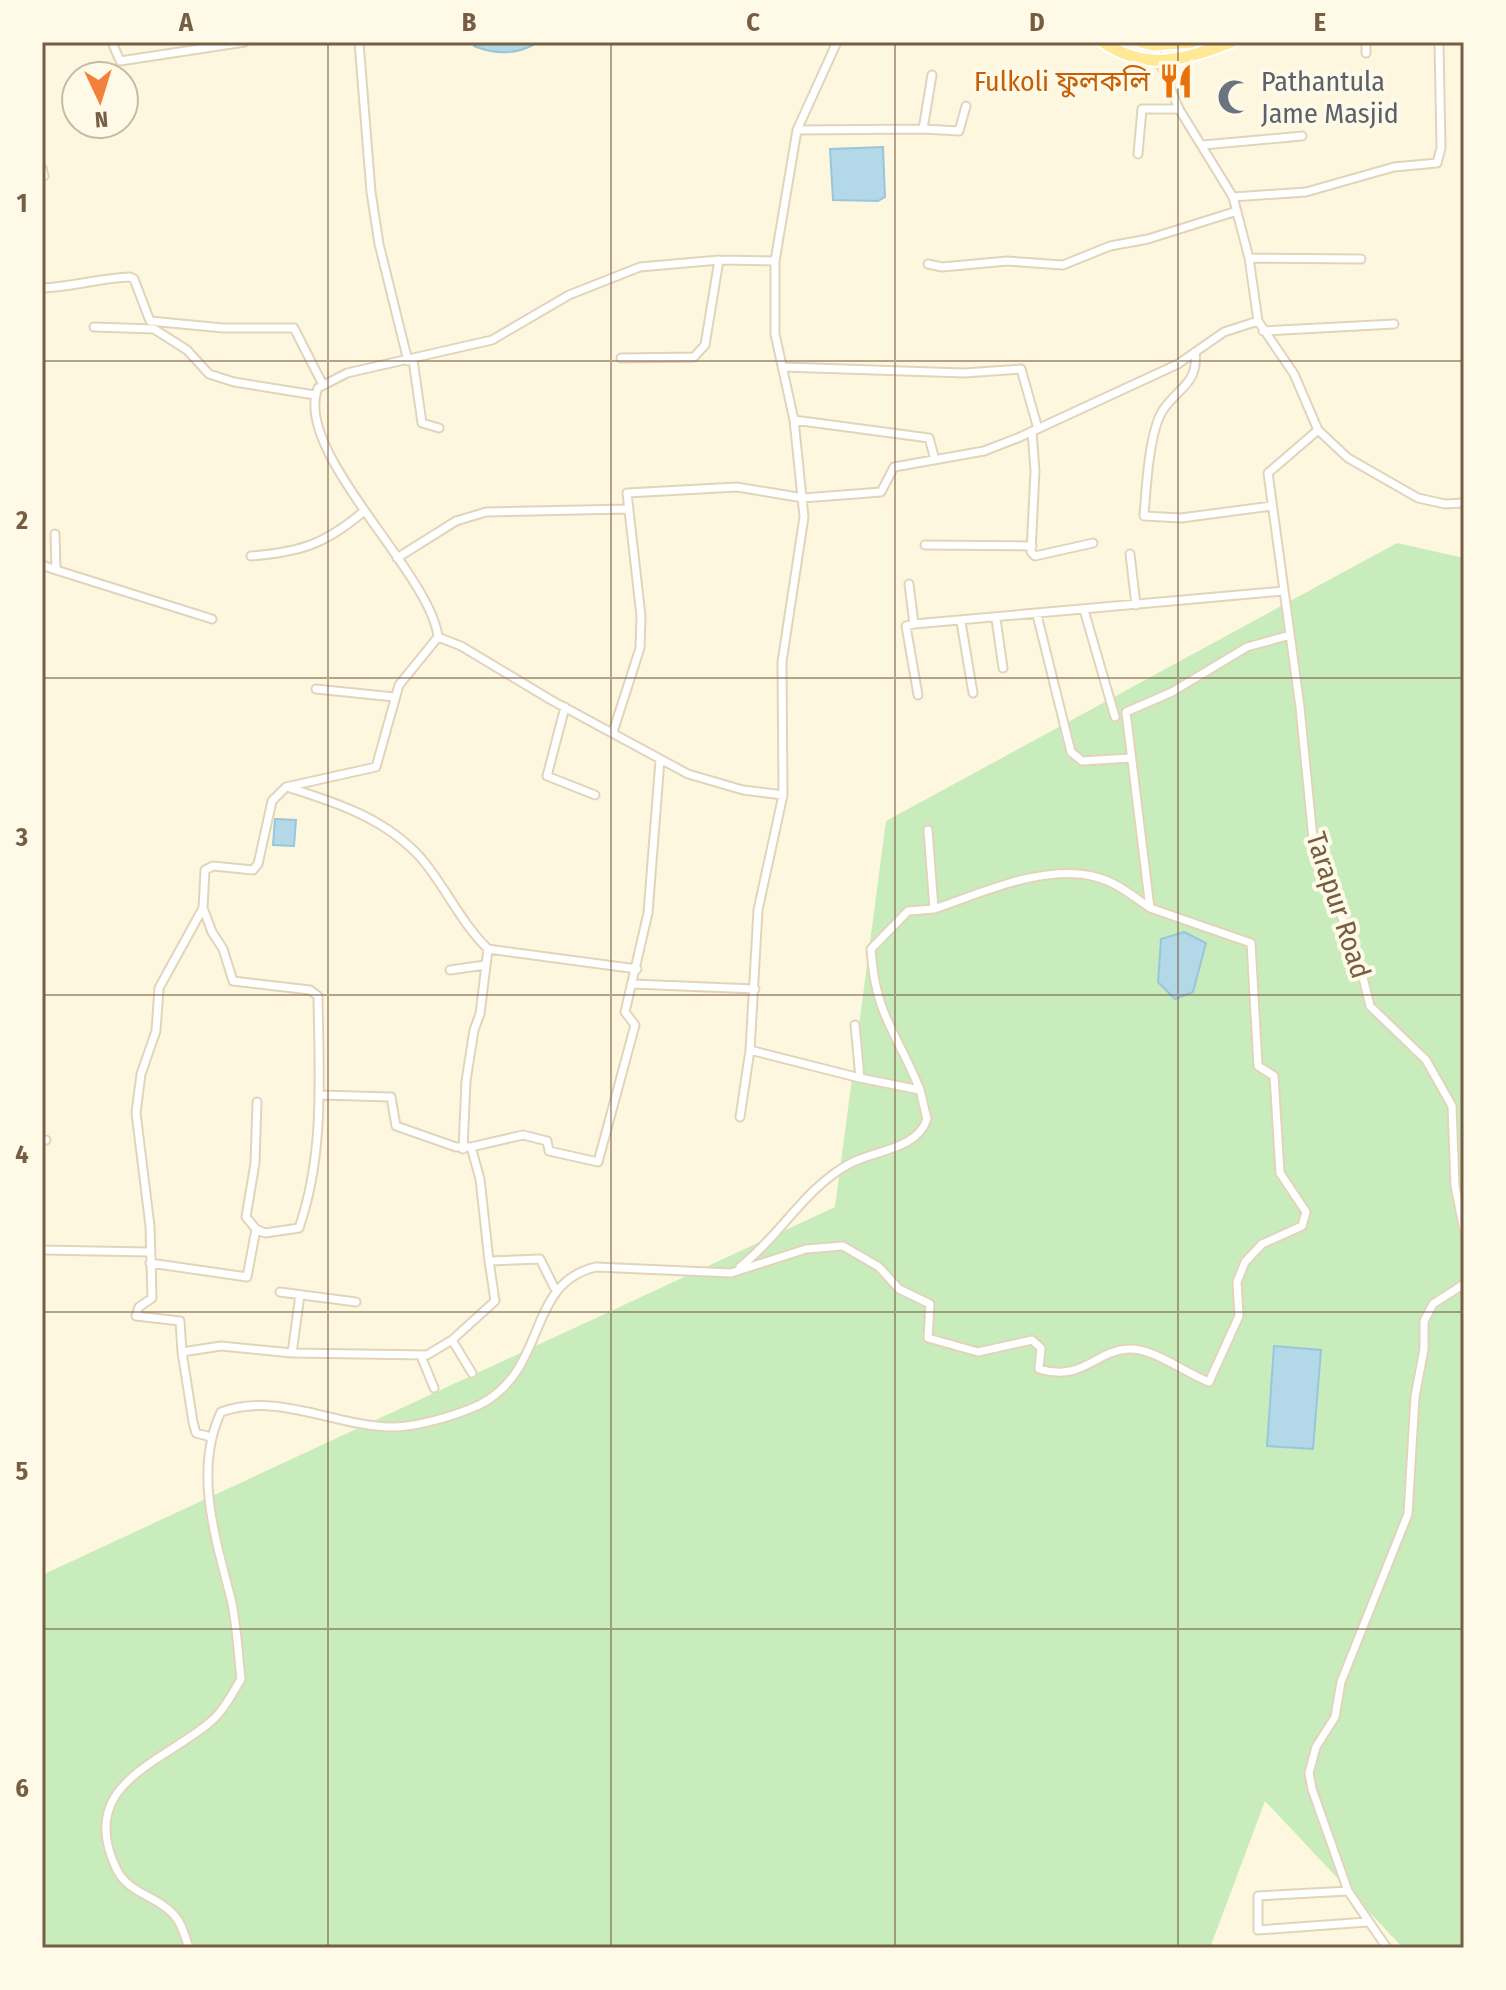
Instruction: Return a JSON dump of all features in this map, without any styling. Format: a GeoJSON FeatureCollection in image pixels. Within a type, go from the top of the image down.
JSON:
{"type":"FeatureCollection","features":[{"type":"Feature","properties":{"kind":"main road"},"geometry":{"type":"LineString","coordinates":[[1103,42],[1137,60],[1162,62],[1231,42]]}},
{"type":"Feature","properties":{"kind":"main road"},"geometry":{"type":"LineString","coordinates":[[1147,44],[1192,42]]}},
{"type":"Feature","properties":{"kind":"street"},"geometry":{"type":"LineString","coordinates":[[112,42],[120,61],[245,42]]}},
{"type":"Feature","properties":{"kind":"street"},"geometry":{"type":"LineString","coordinates":[[359,42],[371,192],[379,244],[411,360],[422,423],[439,428]]}},
{"type":"Feature","properties":{"kind":"street"},"geometry":{"type":"LineString","coordinates":[[740,1117],[750,1050],[758,910],[783,795],[782,662],[804,517],[794,420],[775,334],[775,261],[797,130],[837,42]]}},
{"type":"Feature","properties":{"kind":"street"},"geometry":{"type":"LineString","coordinates":[[1366,42],[1366,53]]}},
{"type":"Feature","properties":{"kind":"street"},"geometry":{"type":"LineString","coordinates":[[1233,197],[1306,192],[1394,167],[1437,163],[1441,148],[1439,42]]}},
{"type":"Feature","properties":{"kind":"street"},"geometry":{"type":"LineString","coordinates":[[1147,44],[1162,62],[1179,109],[1233,197],[1249,258],[1258,321],[1294,374],[1318,430],[1348,458],[1418,498],[1445,504],[1464,503]]}},
{"type":"Feature","properties":{"kind":"street"},"geometry":{"type":"LineString","coordinates":[[923,129],[932,75]]}},
{"type":"Feature","properties":{"kind":"street"},"geometry":{"type":"LineString","coordinates":[[797,130],[959,131],[966,106]]}},
{"type":"Feature","properties":{"kind":"street"},"geometry":{"type":"LineString","coordinates":[[1138,154],[1142,109],[1179,109]]}},
{"type":"Feature","properties":{"kind":"street"},"geometry":{"type":"LineString","coordinates":[[1203,145],[1302,136]]}},
{"type":"Feature","properties":{"kind":"street"},"geometry":{"type":"LineString","coordinates":[[928,264],[942,267],[1007,261],[1063,265],[1110,246],[1237,211]]}},
{"type":"Feature","properties":{"kind":"street"},"geometry":{"type":"LineString","coordinates":[[1249,258],[1361,259]]}},
{"type":"Feature","properties":{"kind":"street"},"geometry":{"type":"LineString","coordinates":[[621,358],[694,357],[705,345],[719,260]]}},
{"type":"Feature","properties":{"kind":"street"},"geometry":{"type":"LineString","coordinates":[[438,637],[433,614],[363,512],[332,456],[318,421],[315,395],[322,383],[347,373],[492,340],[569,295],[640,267],[719,260],[775,261]]}},
{"type":"Feature","properties":{"kind":"street"},"geometry":{"type":"LineString","coordinates":[[42,288],[76,287],[89,279],[133,277],[152,325],[187,350],[209,374],[234,382],[315,395]]}},
{"type":"Feature","properties":{"kind":"street"},"geometry":{"type":"LineString","coordinates":[[613,732],[640,648],[639,586],[627,493],[674,488],[737,487],[803,498],[881,492],[894,467],[984,451],[1035,431],[1178,364],[1224,332],[1258,321]]}},
{"type":"Feature","properties":{"kind":"street"},"geometry":{"type":"LineString","coordinates":[[1263,331],[1394,324]]}},
{"type":"Feature","properties":{"kind":"street"},"geometry":{"type":"LineString","coordinates":[[94,327],[294,328],[322,383]]}},
{"type":"Feature","properties":{"kind":"street"},"geometry":{"type":"LineString","coordinates":[[1195,352],[1195,373],[1181,395],[1164,409],[1157,426],[1144,516],[1181,518],[1272,506]]}},
{"type":"Feature","properties":{"kind":"street"},"geometry":{"type":"LineString","coordinates":[[783,367],[964,373],[1021,369],[1035,431],[1032,546],[1035,556],[1093,543]]}},
{"type":"Feature","properties":{"kind":"street"},"geometry":{"type":"LineString","coordinates":[[794,420],[929,438],[935,460]]}},
{"type":"Feature","properties":{"kind":"street","name":"Tarapur Road"},"geometry":{"type":"LineString","coordinates":[[1318,430],[1268,473],[1313,839],[1361,969],[1370,1006],[1426,1060],[1452,1106],[1455,1186],[1464,1230]]}},
{"type":"Feature","properties":{"kind":"street"},"geometry":{"type":"LineString","coordinates":[[397,558],[456,521],[486,512],[627,509]]}},
{"type":"Feature","properties":{"kind":"street"},"geometry":{"type":"LineString","coordinates":[[251,556],[291,553],[321,542],[363,512]]}},
{"type":"Feature","properties":{"kind":"street"},"geometry":{"type":"LineString","coordinates":[[55,534],[56,570]]}},
{"type":"Feature","properties":{"kind":"street"},"geometry":{"type":"LineString","coordinates":[[925,545],[1032,546]]}},
{"type":"Feature","properties":{"kind":"street"},"geometry":{"type":"LineString","coordinates":[[1130,554],[1136,605]]}},
{"type":"Feature","properties":{"kind":"street"},"geometry":{"type":"LineString","coordinates":[[42,565],[212,619]]}},
{"type":"Feature","properties":{"kind":"street"},"geometry":{"type":"LineString","coordinates":[[909,584],[914,624]]}},
{"type":"Feature","properties":{"kind":"street"},"geometry":{"type":"LineString","coordinates":[[918,695],[906,626],[1283,591]]}},
{"type":"Feature","properties":{"kind":"street"},"geometry":{"type":"LineString","coordinates":[[1084,610],[1115,717]]}},
{"type":"Feature","properties":{"kind":"street"},"geometry":{"type":"LineString","coordinates":[[1037,615],[1071,752],[1082,761],[1130,758]]}},
{"type":"Feature","properties":{"kind":"street"},"geometry":{"type":"LineString","coordinates":[[996,619],[1003,668]]}},
{"type":"Feature","properties":{"kind":"street"},"geometry":{"type":"LineString","coordinates":[[961,622],[973,693]]}},
{"type":"Feature","properties":{"kind":"street"},"geometry":{"type":"LineString","coordinates":[[1150,908],[1126,712],[1172,692],[1247,647],[1290,635]]}},
{"type":"Feature","properties":{"kind":"street"},"geometry":{"type":"LineString","coordinates":[[438,637],[461,646],[660,760],[702,778],[743,790],[783,795]]}},
{"type":"Feature","properties":{"kind":"street"},"geometry":{"type":"LineString","coordinates":[[257,1102],[255,1163],[246,1217],[256,1229],[279,1233],[282,1228],[299,1228],[314,1176],[321,1095],[318,996],[310,990],[233,981],[223,949],[212,932],[203,908],[205,870],[209,867],[244,872],[258,864],[272,801],[286,787],[376,767],[394,697],[405,675],[438,637]]}},
{"type":"Feature","properties":{"kind":"street"},"geometry":{"type":"LineString","coordinates":[[316,689],[394,697]]}},
{"type":"Feature","properties":{"kind":"street"},"geometry":{"type":"LineString","coordinates":[[565,707],[547,776],[595,795]]}},
{"type":"Feature","properties":{"kind":"street"},"geometry":{"type":"LineString","coordinates":[[321,1095],[391,1097],[396,1126],[467,1148],[523,1135],[547,1141],[549,1151],[598,1162],[635,1025],[625,1012],[648,913],[660,760]]}},
{"type":"Feature","properties":{"kind":"street"},"geometry":{"type":"LineString","coordinates":[[286,787],[335,802],[386,827],[421,858],[488,949],[637,969]]}},
{"type":"Feature","properties":{"kind":"street"},"geometry":{"type":"LineString","coordinates":[[928,830],[934,909]]}},
{"type":"Feature","properties":{"kind":"street"},"geometry":{"type":"LineString","coordinates":[[189,1948],[177,1917],[130,1886],[118,1873],[105,1833],[114,1803],[130,1777],[212,1721],[241,1679],[231,1601],[218,1559],[212,1518],[207,1449],[221,1412],[238,1406],[275,1406],[396,1427],[477,1405],[501,1390],[532,1349],[555,1289],[575,1272],[596,1267],[731,1273],[806,1249],[843,1246],[879,1267],[899,1289],[930,1304],[928,1338],[978,1352],[1032,1340],[1041,1348],[1039,1369],[1059,1375],[1126,1348],[1151,1352],[1170,1365],[1209,1382],[1239,1316],[1237,1282],[1245,1262],[1262,1244],[1302,1226],[1306,1212],[1280,1173],[1274,1076],[1258,1066],[1251,943],[1150,908],[1109,881],[1095,876],[1068,875],[1011,885],[934,909],[908,911],[871,949],[878,1004],[926,1108],[923,1130],[907,1142],[869,1153],[845,1166],[796,1208],[762,1250],[731,1273]]}},
{"type":"Feature","properties":{"kind":"street"},"geometry":{"type":"LineString","coordinates":[[203,908],[163,976],[156,1031],[141,1074],[136,1131],[150,1226],[152,1298],[139,1307],[136,1316],[180,1321],[193,1422],[196,1433],[211,1437]]}},
{"type":"Feature","properties":{"kind":"street"},"geometry":{"type":"LineString","coordinates":[[182,1352],[221,1346],[292,1353],[421,1356],[452,1340],[495,1301],[490,1286],[480,1179],[467,1148],[466,1081],[474,1030],[480,1014],[488,949]]}},
{"type":"Feature","properties":{"kind":"street"},"geometry":{"type":"LineString","coordinates":[[450,970],[485,965]]}},
{"type":"Feature","properties":{"kind":"street"},"geometry":{"type":"LineString","coordinates":[[633,984],[755,989]]}},
{"type":"Feature","properties":{"kind":"street"},"geometry":{"type":"LineString","coordinates":[[855,1025],[860,1078]]}},
{"type":"Feature","properties":{"kind":"street"},"geometry":{"type":"LineString","coordinates":[[750,1050],[920,1090]]}},
{"type":"Feature","properties":{"kind":"street"},"geometry":{"type":"LineString","coordinates":[[150,1263],[247,1277],[256,1229]]}},
{"type":"Feature","properties":{"kind":"street"},"geometry":{"type":"LineString","coordinates":[[42,1250],[149,1252]]}},
{"type":"Feature","properties":{"kind":"street"},"geometry":{"type":"LineString","coordinates":[[489,1261],[540,1259],[555,1289]]}},
{"type":"Feature","properties":{"kind":"street"},"geometry":{"type":"LineString","coordinates":[[1387,1948],[1348,1891],[1309,1773],[1316,1747],[1335,1717],[1341,1682],[1408,1514],[1415,1397],[1424,1349],[1424,1321],[1433,1304],[1464,1284]]}},
{"type":"Feature","properties":{"kind":"street"},"geometry":{"type":"LineString","coordinates":[[280,1292],[356,1302]]}},
{"type":"Feature","properties":{"kind":"street"},"geometry":{"type":"LineString","coordinates":[[292,1353],[300,1295]]}},
{"type":"Feature","properties":{"kind":"street"},"geometry":{"type":"LineString","coordinates":[[452,1340],[472,1373]]}},
{"type":"Feature","properties":{"kind":"street"},"geometry":{"type":"LineString","coordinates":[[421,1356],[434,1388]]}},
{"type":"Feature","properties":{"kind":"street"},"geometry":{"type":"LineString","coordinates":[[1348,1891],[1258,1896],[1258,1930],[1367,1922]]}},
{"type":"Feature","properties":{"kind":"green space"},"geometry":{"type":"Polygon","coordinates":[[[1397,543],[1464,558],[1464,1948],[1403,1948],[1265,1801],[1210,1948],[42,1948],[42,1575],[835,1207],[886,821],[1397,543]]]}},
{"type":"Feature","properties":{"kind":"water"},"geometry":{"type":"Polygon","coordinates":[[[474,42],[533,42],[533,45],[496,52],[474,46],[474,42]]]}},
{"type":"Feature","properties":{"kind":"water"},"geometry":{"type":"Polygon","coordinates":[[[883,147],[885,197],[878,201],[833,200],[830,149],[883,147]]]}},
{"type":"Feature","properties":{"kind":"water"},"geometry":{"type":"Polygon","coordinates":[[[275,819],[296,820],[294,846],[273,845],[275,819]]]}},
{"type":"Feature","properties":{"kind":"water"},"geometry":{"type":"Polygon","coordinates":[[[1184,932],[1206,943],[1193,992],[1175,999],[1158,982],[1161,939],[1184,932]]]}},
{"type":"Feature","properties":{"kind":"water"},"geometry":{"type":"Polygon","coordinates":[[[1274,1346],[1321,1350],[1313,1449],[1267,1446],[1274,1346]]]}},
{"type":"Feature","properties":{"kind":"place","name":"Fulkoli ফুলকলি"},"geometry":{"type":"Point","coordinates":[1176,81]}},
{"type":"Feature","properties":{"kind":"place","name":"Pathantula Jame Masjid"},"geometry":{"type":"Point","coordinates":[1235,97]}}]}
